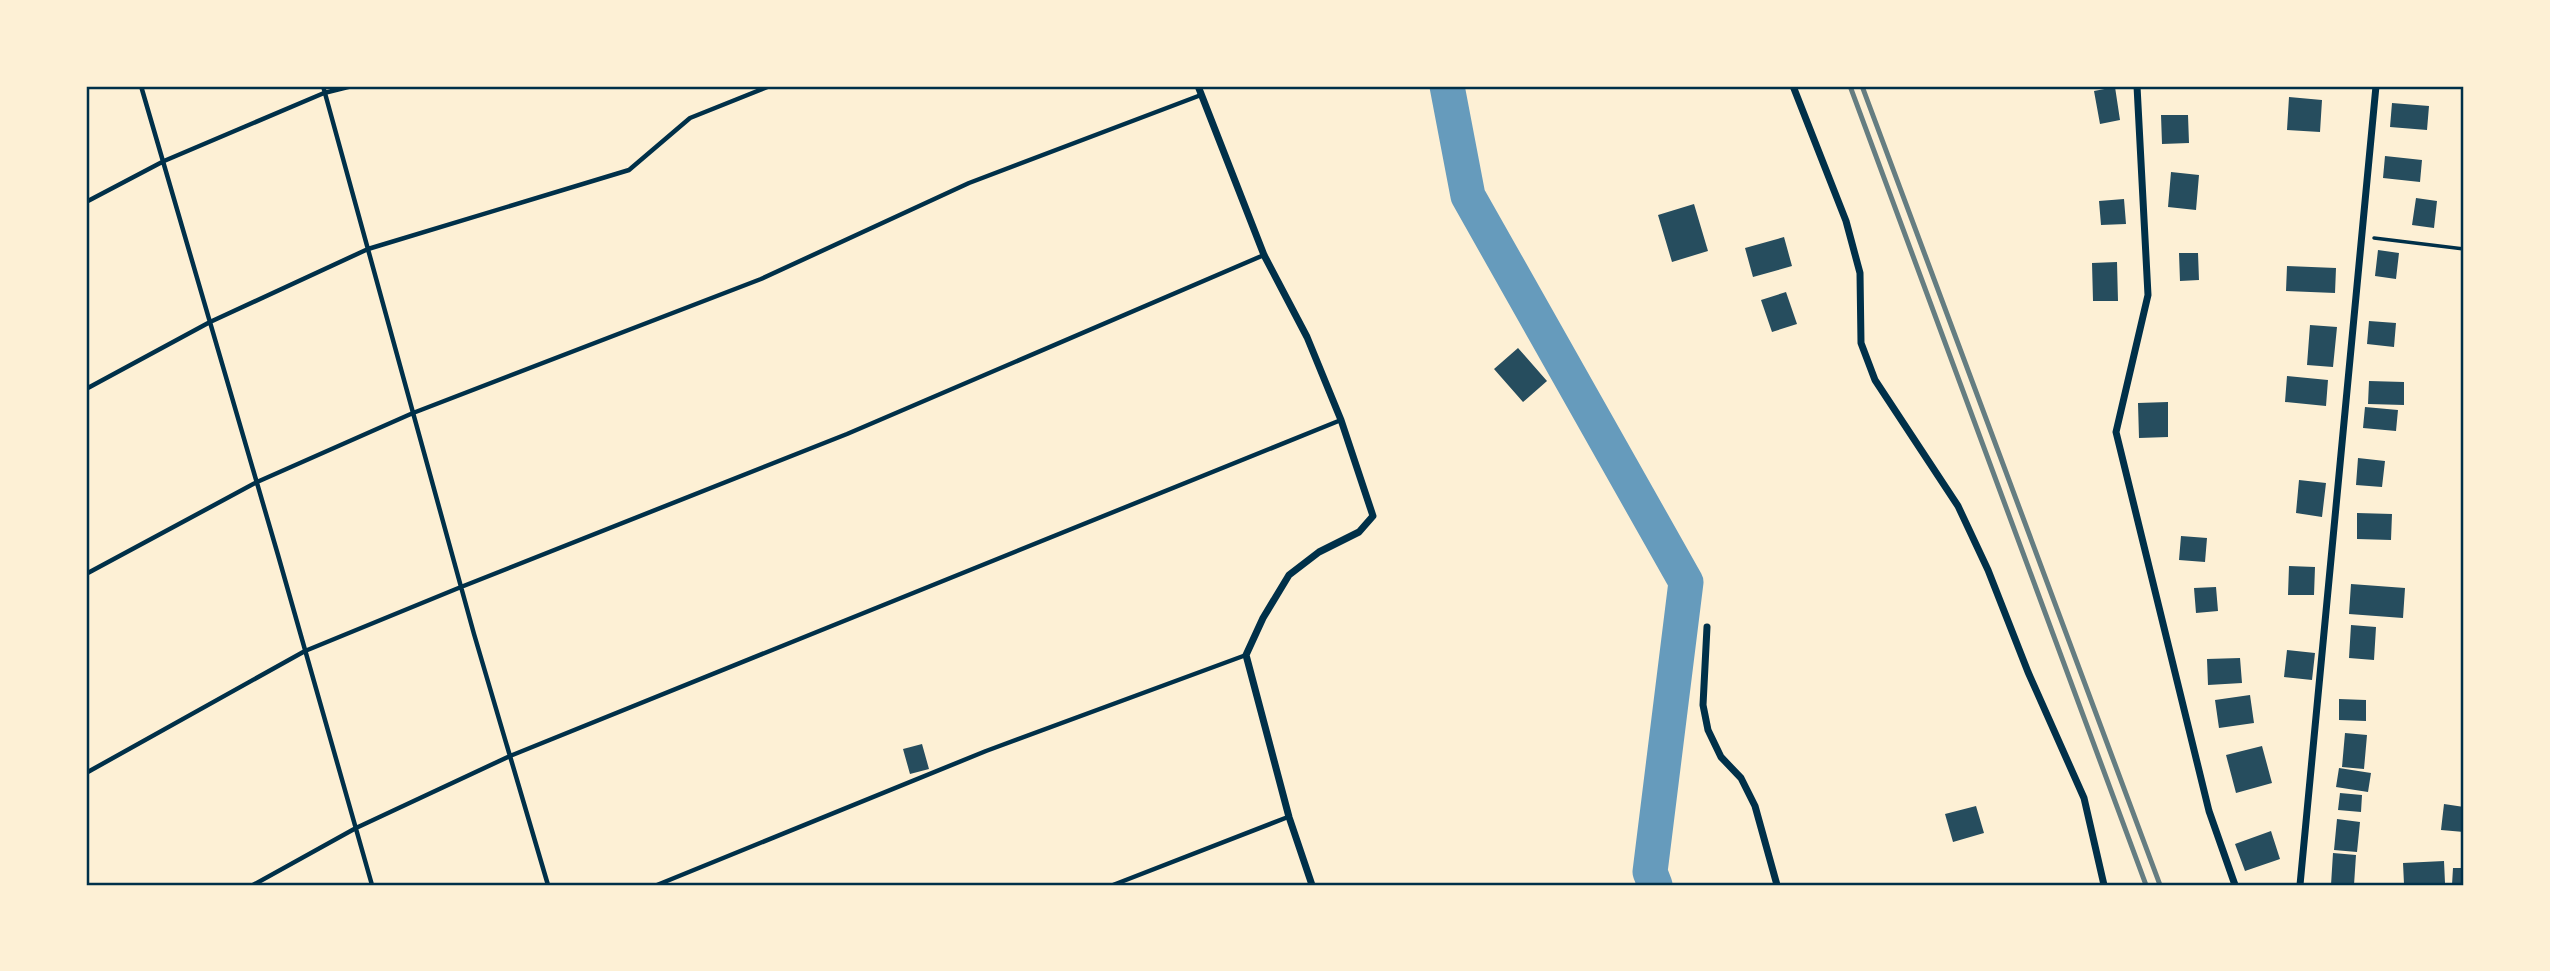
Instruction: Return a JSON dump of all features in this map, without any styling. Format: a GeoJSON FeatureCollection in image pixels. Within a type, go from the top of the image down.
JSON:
{"type":"FeatureCollection","features":[{"type":"Feature","properties":{"kind":"street"},"geometry":{"type":"LineString","coordinates":[[1198,86],[1264,255],[1307,337],[1341,420],[1373,516],[1359,532],[1319,552],[1289,575],[1262,618],[1246,655],[1289,817],[1311,885]]}},
{"type":"Feature","properties":{"kind":"street"},"geometry":{"type":"LineString","coordinates":[[1793,86],[1846,221],[1857,260],[1862,300],[1861,343],[1875,380],[1958,506],[1988,570],[2028,672],[2084,798],[2104,885]]}},
{"type":"Feature","properties":{"kind":"street"},"geometry":{"type":"LineString","coordinates":[[2137,86],[2148,295],[2116,432],[2209,811],[2235,885]]}},
{"type":"Feature","properties":{"kind":"street"},"geometry":{"type":"LineString","coordinates":[[2300,885],[2376,86]]}},
{"type":"Feature","properties":{"kind":"street"},"geometry":{"type":"LineString","coordinates":[[1707,627],[1703,705],[1708,730],[1721,757],[1741,779],[1755,806],[1777,885]]}},
{"type":"Feature","properties":{"kind":"lane"},"geometry":{"type":"LineString","coordinates":[[141,86],[372,885]]}},
{"type":"Feature","properties":{"kind":"lane"},"geometry":{"type":"LineString","coordinates":[[323,86],[461,587],[548,885]]}},
{"type":"Feature","properties":{"kind":"lane"},"geometry":{"type":"LineString","coordinates":[[86,202],[164,161],[324,93],[352,86]]}},
{"type":"Feature","properties":{"kind":"lane"},"geometry":{"type":"LineString","coordinates":[[86,389],[210,322],[368,249],[628,170],[690,118],[770,86]]}},
{"type":"Feature","properties":{"kind":"lane"},"geometry":{"type":"LineString","coordinates":[[86,573],[257,482],[413,413],[761,279],[969,183],[1201,94]]}},
{"type":"Feature","properties":{"kind":"lane"},"geometry":{"type":"LineString","coordinates":[[86,773],[305,651],[847,434],[1264,255]]}},
{"type":"Feature","properties":{"kind":"lane"},"geometry":{"type":"LineString","coordinates":[[253,885],[356,828],[510,756],[1341,420]]}},
{"type":"Feature","properties":{"kind":"lane"},"geometry":{"type":"LineString","coordinates":[[657,885],[986,751],[1246,655]]}},
{"type":"Feature","properties":{"kind":"lane"},"geometry":{"type":"LineString","coordinates":[[1113,885],[1289,817]]}},
{"type":"Feature","properties":{"kind":"path"},"geometry":{"type":"LineString","coordinates":[[2362,236],[2464,249]]}},
{"type":"Feature","properties":{"kind":"building"},"geometry":{"type":"Polygon","coordinates":[[[2115,87],[2120,120],[2100,124],[2094,91],[2115,87]]]}},
{"type":"Feature","properties":{"kind":"building"},"geometry":{"type":"Polygon","coordinates":[[[2289,97],[2322,100],[2320,132],[2287,130],[2289,97]]]}},
{"type":"Feature","properties":{"kind":"building"},"geometry":{"type":"Polygon","coordinates":[[[2392,103],[2429,106],[2427,130],[2390,127],[2392,103]]]}},
{"type":"Feature","properties":{"kind":"building"},"geometry":{"type":"Polygon","coordinates":[[[2161,115],[2188,115],[2189,143],[2162,144],[2161,115]]]}},
{"type":"Feature","properties":{"kind":"building"},"geometry":{"type":"Polygon","coordinates":[[[2385,156],[2422,160],[2420,182],[2383,178],[2385,156]]]}},
{"type":"Feature","properties":{"kind":"building"},"geometry":{"type":"Polygon","coordinates":[[[2171,172],[2199,175],[2196,210],[2168,207],[2171,172]]]}},
{"type":"Feature","properties":{"kind":"building"},"geometry":{"type":"Polygon","coordinates":[[[2416,198],[2437,201],[2434,228],[2412,225],[2416,198]]]}},
{"type":"Feature","properties":{"kind":"building"},"geometry":{"type":"Polygon","coordinates":[[[2124,199],[2126,224],[2101,225],[2099,201],[2124,199]]]}},
{"type":"Feature","properties":{"kind":"building"},"geometry":{"type":"Polygon","coordinates":[[[1694,204],[1708,251],[1672,262],[1658,215],[1694,204]]]}},
{"type":"Feature","properties":{"kind":"building"},"geometry":{"type":"Polygon","coordinates":[[[1784,237],[1792,266],[1753,277],[1745,248],[1784,237]]]}},
{"type":"Feature","properties":{"kind":"building"},"geometry":{"type":"Polygon","coordinates":[[[2378,250],[2399,253],[2396,279],[2375,276],[2378,250]]]}},
{"type":"Feature","properties":{"kind":"building"},"geometry":{"type":"Polygon","coordinates":[[[2179,253],[2198,253],[2199,280],[2180,281],[2179,253]]]}},
{"type":"Feature","properties":{"kind":"building"},"geometry":{"type":"Polygon","coordinates":[[[2117,262],[2118,301],[2093,301],[2092,263],[2117,262]]]}},
{"type":"Feature","properties":{"kind":"building"},"geometry":{"type":"Polygon","coordinates":[[[2287,266],[2336,268],[2335,293],[2286,291],[2287,266]]]}},
{"type":"Feature","properties":{"kind":"building"},"geometry":{"type":"Polygon","coordinates":[[[1786,292],[1797,324],[1772,332],[1761,300],[1786,292]]]}},
{"type":"Feature","properties":{"kind":"building"},"geometry":{"type":"Polygon","coordinates":[[[2369,321],[2396,323],[2394,347],[2367,344],[2369,321]]]}},
{"type":"Feature","properties":{"kind":"building"},"geometry":{"type":"Polygon","coordinates":[[[2310,325],[2337,327],[2333,367],[2307,365],[2310,325]]]}},
{"type":"Feature","properties":{"kind":"building"},"geometry":{"type":"Polygon","coordinates":[[[1518,348],[1547,381],[1523,402],[1494,369],[1518,348]]]}},
{"type":"Feature","properties":{"kind":"building"},"geometry":{"type":"Polygon","coordinates":[[[2287,376],[2328,380],[2326,406],[2285,402],[2287,376]]]}},
{"type":"Feature","properties":{"kind":"building"},"geometry":{"type":"Polygon","coordinates":[[[2369,381],[2404,382],[2404,405],[2368,404],[2369,381]]]}},
{"type":"Feature","properties":{"kind":"building"},"geometry":{"type":"Polygon","coordinates":[[[2168,402],[2168,437],[2139,438],[2138,403],[2168,402]]]}},
{"type":"Feature","properties":{"kind":"building"},"geometry":{"type":"Polygon","coordinates":[[[2365,407],[2398,410],[2396,431],[2363,428],[2365,407]]]}},
{"type":"Feature","properties":{"kind":"building"},"geometry":{"type":"Polygon","coordinates":[[[2358,458],[2385,461],[2382,487],[2356,485],[2358,458]]]}},
{"type":"Feature","properties":{"kind":"building"},"geometry":{"type":"Polygon","coordinates":[[[2299,480],[2326,483],[2322,517],[2296,513],[2299,480]]]}},
{"type":"Feature","properties":{"kind":"building"},"geometry":{"type":"Polygon","coordinates":[[[2357,513],[2392,514],[2391,540],[2357,539],[2357,513]]]}},
{"type":"Feature","properties":{"kind":"building"},"geometry":{"type":"Polygon","coordinates":[[[2181,536],[2207,538],[2205,562],[2179,560],[2181,536]]]}},
{"type":"Feature","properties":{"kind":"building"},"geometry":{"type":"Polygon","coordinates":[[[2289,566],[2315,567],[2314,595],[2288,595],[2289,566]]]}},
{"type":"Feature","properties":{"kind":"building"},"geometry":{"type":"Polygon","coordinates":[[[2351,584],[2405,588],[2403,618],[2349,614],[2351,584]]]}},
{"type":"Feature","properties":{"kind":"building"},"geometry":{"type":"Polygon","coordinates":[[[2216,587],[2218,611],[2196,613],[2194,588],[2216,587]]]}},
{"type":"Feature","properties":{"kind":"building"},"geometry":{"type":"Polygon","coordinates":[[[2351,625],[2376,627],[2374,660],[2349,658],[2351,625]]]}},
{"type":"Feature","properties":{"kind":"building"},"geometry":{"type":"Polygon","coordinates":[[[2287,650],[2315,653],[2312,680],[2284,677],[2287,650]]]}},
{"type":"Feature","properties":{"kind":"building"},"geometry":{"type":"Polygon","coordinates":[[[2240,658],[2242,683],[2208,685],[2207,659],[2240,658]]]}},
{"type":"Feature","properties":{"kind":"building"},"geometry":{"type":"Polygon","coordinates":[[[2250,695],[2254,723],[2219,728],[2215,700],[2250,695]]]}},
{"type":"Feature","properties":{"kind":"building"},"geometry":{"type":"Polygon","coordinates":[[[2339,699],[2366,700],[2366,721],[2339,720],[2339,699]]]}},
{"type":"Feature","properties":{"kind":"building"},"geometry":{"type":"Polygon","coordinates":[[[2345,733],[2367,735],[2364,769],[2342,767],[2345,733]]]}},
{"type":"Feature","properties":{"kind":"building"},"geometry":{"type":"Polygon","coordinates":[[[922,744],[929,769],[910,774],[903,749],[922,744]]]}},
{"type":"Feature","properties":{"kind":"building"},"geometry":{"type":"Polygon","coordinates":[[[2262,746],[2272,783],[2236,793],[2226,755],[2262,746]]]}},
{"type":"Feature","properties":{"kind":"building"},"geometry":{"type":"Polygon","coordinates":[[[2339,768],[2371,773],[2368,792],[2336,787],[2339,768]]]}},
{"type":"Feature","properties":{"kind":"building"},"geometry":{"type":"Polygon","coordinates":[[[2340,793],[2362,795],[2361,812],[2338,810],[2340,793]]]}},
{"type":"Feature","properties":{"kind":"building"},"geometry":{"type":"Polygon","coordinates":[[[2444,804],[2464,807],[2464,832],[2441,830],[2444,804]]]}},
{"type":"Feature","properties":{"kind":"building"},"geometry":{"type":"Polygon","coordinates":[[[1976,806],[1984,833],[1953,842],[1945,814],[1976,806]]]}},
{"type":"Feature","properties":{"kind":"building"},"geometry":{"type":"Polygon","coordinates":[[[2337,819],[2360,822],[2357,852],[2334,850],[2337,819]]]}},
{"type":"Feature","properties":{"kind":"building"},"geometry":{"type":"Polygon","coordinates":[[[2271,831],[2280,859],[2245,871],[2235,844],[2271,831]]]}},
{"type":"Feature","properties":{"kind":"building"},"geometry":{"type":"Polygon","coordinates":[[[2333,853],[2356,855],[2354,885],[2331,885],[2333,853]]]}},
{"type":"Feature","properties":{"kind":"building"},"geometry":{"type":"Polygon","coordinates":[[[2444,861],[2445,883],[2404,884],[2403,863],[2444,861]]]}},
{"type":"Feature","properties":{"kind":"building"},"geometry":{"type":"Polygon","coordinates":[[[2453,868],[2464,868],[2464,885],[2452,885],[2453,868]]]}},
{"type":"Feature","properties":{"kind":"waterway"},"geometry":{"type":"LineString","coordinates":[[1447,86],[1468,196],[1686,582],[1650,872],[1655,885]]}},
{"type":"Feature","properties":{"kind":"railway"},"geometry":{"type":"LineString","coordinates":[[1850,86],[2146,885]]}},
{"type":"Feature","properties":{"kind":"railway"},"geometry":{"type":"LineString","coordinates":[[1862,86],[2160,885]]}}]}
